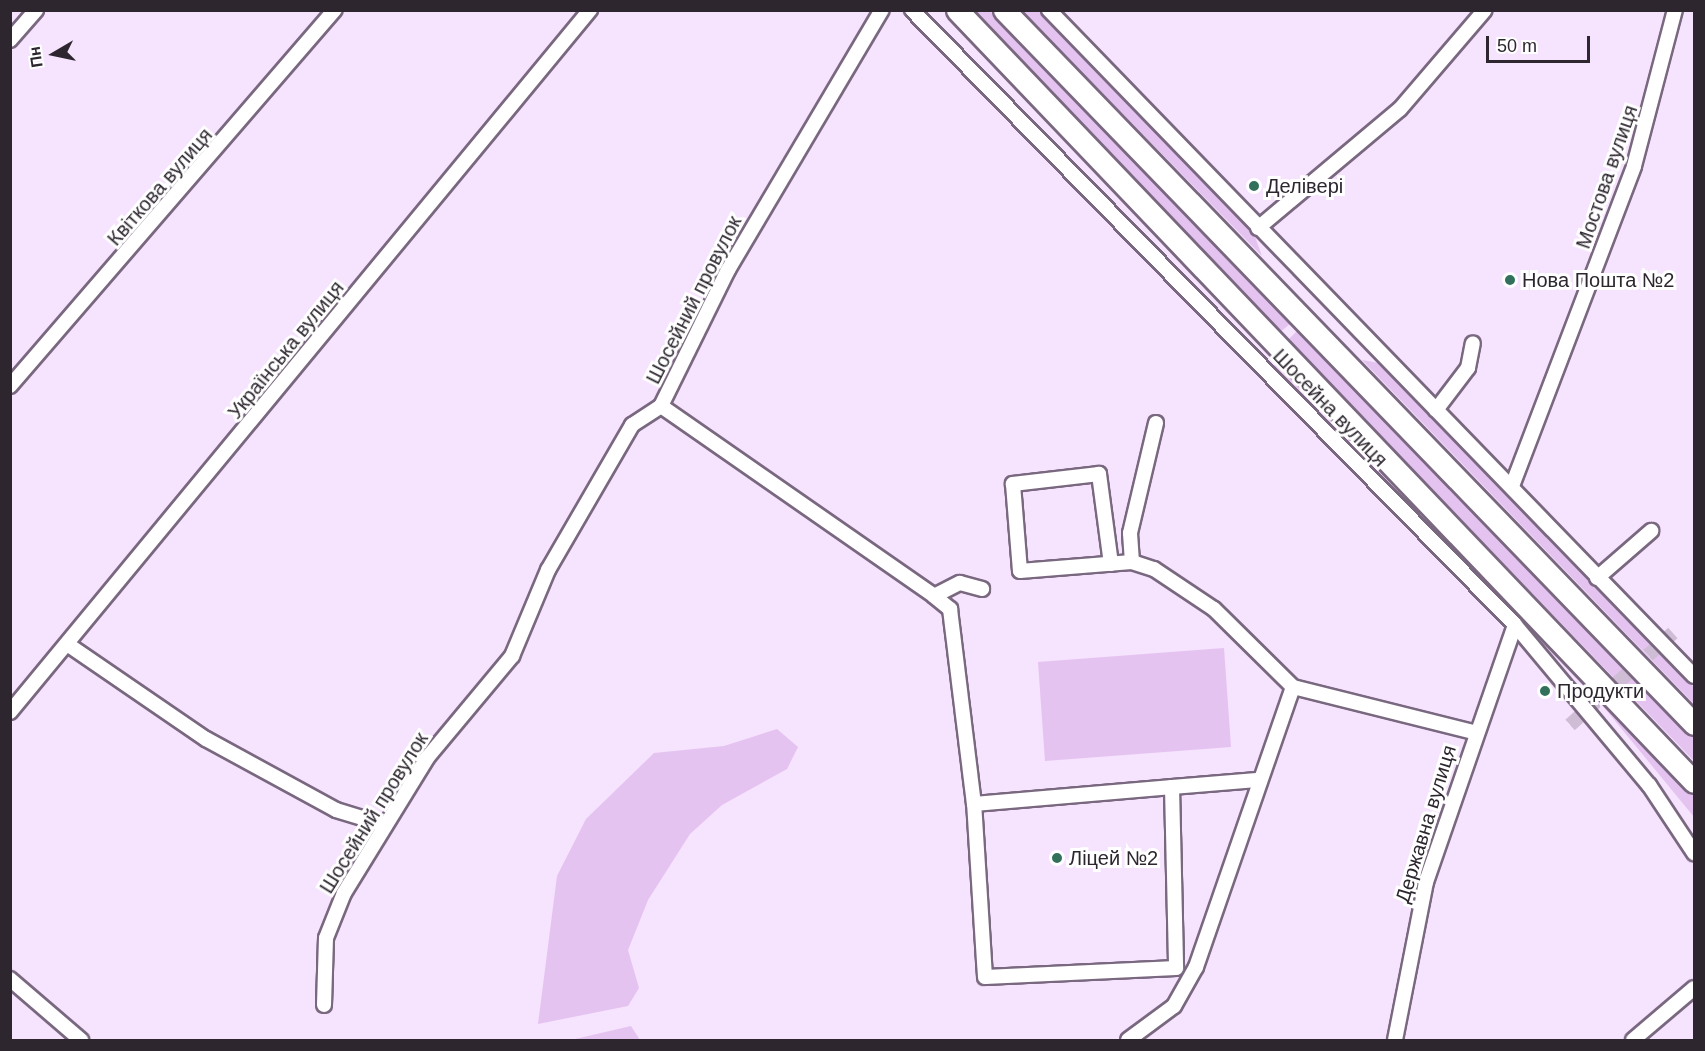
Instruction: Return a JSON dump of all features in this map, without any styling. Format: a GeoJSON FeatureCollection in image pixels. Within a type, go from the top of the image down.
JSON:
{"type":"FeatureCollection","features":[{"type":"Feature","properties":{"kind":"highway"},"geometry":{"type":"LineString","coordinates":[[957,10],[1695,782]]}},
{"type":"Feature","properties":{"kind":"highway"},"geometry":{"type":"LineString","coordinates":[[1004,10],[1695,724]]}},
{"type":"Feature","properties":{"kind":"street"},"geometry":{"type":"LineString","coordinates":[[10,40],[36,10]]}},
{"type":"Feature","properties":{"kind":"street","name":"Квіткова вулиця"},"geometry":{"type":"LineString","coordinates":[[10,386],[335,10]]}},
{"type":"Feature","properties":{"kind":"street","name":"Українська вулиця"},"geometry":{"type":"LineString","coordinates":[[10,712],[70,646],[590,10]]}},
{"type":"Feature","properties":{"kind":"street","name":"Шосейний провулок"},"geometry":{"type":"LineString","coordinates":[[324,1005],[326,938],[344,892],[427,758],[512,656],[548,570],[632,425],[661,406],[728,270],[882,10]]}},
{"type":"Feature","properties":{"kind":"street","name":"Шосейна вулиця"},"geometry":{"type":"LineString","coordinates":[[912,10],[1515,625],[1649,785],[1695,854]]}},
{"type":"Feature","properties":{"kind":"street"},"geometry":{"type":"LineString","coordinates":[[1049,10],[1258,228],[1512,486],[1597,578],[1695,676]]}},
{"type":"Feature","properties":{"kind":"street"},"geometry":{"type":"LineString","coordinates":[[1258,228],[1400,109],[1485,10]]}},
{"type":"Feature","properties":{"kind":"street","name":"Мостова вулиця"},"geometry":{"type":"LineString","coordinates":[[1512,486],[1634,166],[1675,10]]}},
{"type":"Feature","properties":{"kind":"street"},"geometry":{"type":"LineString","coordinates":[[1436,410],[1468,368],[1473,343]]}},
{"type":"Feature","properties":{"kind":"street"},"geometry":{"type":"LineString","coordinates":[[661,406],[951,609],[974,804],[985,977],[1176,968],[1172,786]]}},
{"type":"Feature","properties":{"kind":"street"},"geometry":{"type":"LineString","coordinates":[[1132,562],[1130,533],[1155,423]]}},
{"type":"Feature","properties":{"kind":"street"},"geometry":{"type":"LineString","coordinates":[[1111,564],[1100,474],[1013,484],[1020,571],[1111,564],[1132,562],[1154,569],[1214,609],[1293,687],[1474,732]]}},
{"type":"Feature","properties":{"kind":"street"},"geometry":{"type":"LineString","coordinates":[[1597,578],[1651,531]]}},
{"type":"Feature","properties":{"kind":"street"},"geometry":{"type":"LineString","coordinates":[[934,596],[960,583],[982,589]]}},
{"type":"Feature","properties":{"kind":"street","name":"Державна вулиця"},"geometry":{"type":"LineString","coordinates":[[1395,1041],[1426,882],[1474,732],[1515,625]]}},
{"type":"Feature","properties":{"kind":"street"},"geometry":{"type":"LineString","coordinates":[[70,646],[206,739],[336,810],[385,825]]}},
{"type":"Feature","properties":{"kind":"street"},"geometry":{"type":"LineString","coordinates":[[1128,1041],[1174,1006],[1196,967],[1257,780],[1293,687]]}},
{"type":"Feature","properties":{"kind":"street"},"geometry":{"type":"LineString","coordinates":[[974,804],[1257,780]]}},
{"type":"Feature","properties":{"kind":"street"},"geometry":{"type":"LineString","coordinates":[[10,980],[81,1041]]}},
{"type":"Feature","properties":{"kind":"street"},"geometry":{"type":"LineString","coordinates":[[1633,1041],[1695,988]]}},
{"type":"Feature","properties":{"kind":"shaded area"},"geometry":{"type":"Polygon","coordinates":[[[967,11],[990,11],[1295,320],[1280,332],[967,11]]]}},
{"type":"Feature","properties":{"kind":"shaded area"},"geometry":{"type":"Polygon","coordinates":[[[1022,11],[1039,11],[1253,231],[1262,256],[1022,11]]]}},
{"type":"Feature","properties":{"kind":"shaded area"},"geometry":{"type":"Polygon","coordinates":[[[1301,327],[1694,735],[1694,761],[1288,340],[1301,327]]]}},
{"type":"Feature","properties":{"kind":"shaded area"},"geometry":{"type":"Polygon","coordinates":[[[1281,356],[1694,792],[1694,817],[1602,705],[1274,366],[1281,356]]]}},
{"type":"Feature","properties":{"kind":"shaded area"},"geometry":{"type":"Polygon","coordinates":[[[1362,360],[1379,363],[1694,687],[1694,704],[1362,360]]]}},
{"type":"Feature","properties":{"kind":"shaded area"},"geometry":{"type":"Polygon","coordinates":[[[1224,648],[1231,747],[1045,761],[1038,662],[1224,648]]]}},
{"type":"Feature","properties":{"kind":"shaded area"},"geometry":{"type":"Polygon","coordinates":[[[777,729],[798,747],[787,769],[722,805],[690,834],[648,900],[628,950],[639,988],[628,1006],[538,1024],[557,876],[586,819],[654,753],[724,746],[777,729]]]}},
{"type":"Feature","properties":{"kind":"shaded area"},"geometry":{"type":"Polygon","coordinates":[[[631,1026],[640,1040],[571,1040],[631,1026]]]}},
{"type":"Feature","properties":{"kind":"tunnel"},"geometry":{"type":"LineString","coordinates":[[1570,725],[1673,633]]}},
{"type":"Feature","properties":{"kind":"place","name":"Делівері"},"geometry":{"type":"Point","coordinates":[1254,186]}},
{"type":"Feature","properties":{"kind":"place","name":"Нова Пошта №2"},"geometry":{"type":"Point","coordinates":[1510,280]}},
{"type":"Feature","properties":{"kind":"place","name":"Продукти"},"geometry":{"type":"Point","coordinates":[1545,691]}},
{"type":"Feature","properties":{"kind":"place","name":"Ліцей №2"},"geometry":{"type":"Point","coordinates":[1057,858]}}]}
